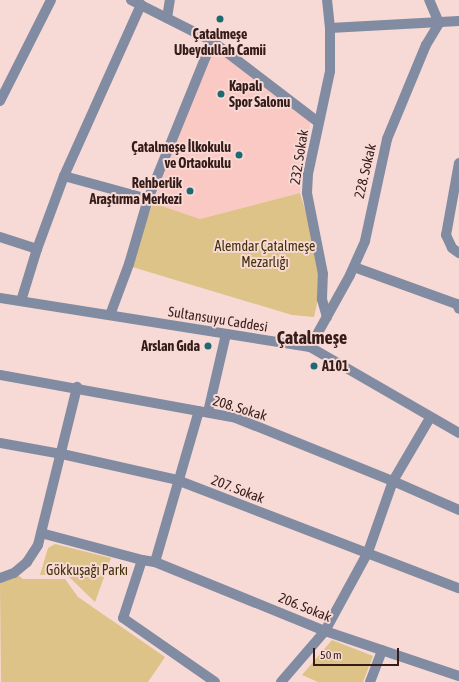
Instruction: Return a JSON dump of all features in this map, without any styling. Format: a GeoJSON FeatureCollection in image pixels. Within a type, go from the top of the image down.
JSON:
{"type":"FeatureCollection","features":[{"type":"Feature","properties":{"kind":"street"},"geometry":{"type":"LineString","coordinates":[[0,101],[51,0]]}},
{"type":"Feature","properties":{"kind":"street"},"geometry":{"type":"LineString","coordinates":[[131,0],[212,41],[318,122]]}},
{"type":"Feature","properties":{"kind":"street"},"geometry":{"type":"LineString","coordinates":[[167,18],[170,0]]}},
{"type":"Feature","properties":{"kind":"street","name":"232. Sokak"},"geometry":{"type":"LineString","coordinates":[[327,0],[330,28],[329,85],[318,122],[307,193],[323,274],[322,299],[327,317]]}},
{"type":"Feature","properties":{"kind":"street"},"geometry":{"type":"LineString","coordinates":[[429,0],[438,23]]}},
{"type":"Feature","properties":{"kind":"street"},"geometry":{"type":"LineString","coordinates":[[21,301],[37,249],[64,176],[141,5]]}},
{"type":"Feature","properties":{"kind":"street"},"geometry":{"type":"LineString","coordinates":[[330,28],[459,21]]}},
{"type":"Feature","properties":{"kind":"street","name":"228. Sokak"},"geometry":{"type":"LineString","coordinates":[[310,348],[366,241],[388,139],[426,45],[438,23]]}},
{"type":"Feature","properties":{"kind":"street"},"geometry":{"type":"LineString","coordinates":[[110,315],[130,264],[148,199],[212,41]]}},
{"type":"Feature","properties":{"kind":"street"},"geometry":{"type":"LineString","coordinates":[[459,163],[446,235],[452,248],[459,253]]}},
{"type":"Feature","properties":{"kind":"street"},"geometry":{"type":"LineString","coordinates":[[64,176],[148,199]]}},
{"type":"Feature","properties":{"kind":"street"},"geometry":{"type":"LineString","coordinates":[[0,237],[37,249]]}},
{"type":"Feature","properties":{"kind":"street"},"geometry":{"type":"LineString","coordinates":[[354,266],[457,304],[459,309]]}},
{"type":"Feature","properties":{"kind":"street","name":"Sultansuyu Caddesi"},"geometry":{"type":"LineString","coordinates":[[0,298],[310,348],[430,418],[459,433]]}},
{"type":"Feature","properties":{"kind":"street"},"geometry":{"type":"LineString","coordinates":[[155,562],[177,480],[204,412],[226,334]]}},
{"type":"Feature","properties":{"kind":"street","name":"208. Sokak"},"geometry":{"type":"LineString","coordinates":[[0,375],[77,387],[236,418],[393,481],[459,510]]}},
{"type":"Feature","properties":{"kind":"street"},"geometry":{"type":"LineString","coordinates":[[0,578],[14,573],[27,562],[38,545],[62,454],[77,387]]}},
{"type":"Feature","properties":{"kind":"street"},"geometry":{"type":"LineString","coordinates":[[281,682],[325,631],[368,552],[393,481],[430,418]]}},
{"type":"Feature","properties":{"kind":"street","name":"207. Sokak"},"geometry":{"type":"LineString","coordinates":[[0,443],[62,454],[177,480],[459,588]]}},
{"type":"Feature","properties":{"kind":"street","name":"206. Sokak"},"geometry":{"type":"LineString","coordinates":[[41,533],[142,560],[155,562],[325,631],[459,676]]}},
{"type":"Feature","properties":{"kind":"street"},"geometry":{"type":"LineString","coordinates":[[142,560],[123,618],[215,682]]}},
{"type":"Feature","properties":{"kind":"street"},"geometry":{"type":"LineString","coordinates":[[370,682],[382,650]]}},
{"type":"Feature","properties":{"kind":"shaded area","name":"Çatalmeşe İlkokulu ve Ortaokulu"},"geometry":{"type":"Polygon","coordinates":[[[214,45],[311,117],[300,193],[200,219],[153,203],[214,45]]]}},
{"type":"Feature","properties":{"kind":"green space","name":"Alemdar Çatalmeşe Mezarlığı"},"geometry":{"type":"Polygon","coordinates":[[[300,193],[324,273],[314,317],[292,315],[129,266],[153,203],[200,219],[300,193]]]}},
{"type":"Feature","properties":{"kind":"green space","name":"Gökkuşağı Parkı"},"geometry":{"type":"Polygon","coordinates":[[[55,544],[111,558],[95,602],[66,574],[40,575],[48,548],[55,544]]]}},
{"type":"Feature","properties":{"kind":"green space"},"geometry":{"type":"Polygon","coordinates":[[[19,576],[23,579],[65,579],[78,597],[165,657],[148,682],[1,682],[0,583],[19,576]]]}},
{"type":"Feature","properties":{"kind":"green space"},"geometry":{"type":"Polygon","coordinates":[[[332,640],[373,656],[363,682],[318,682],[302,675],[332,640]]]}},
{"type":"Feature","properties":{"kind":"place","name":"Çatalmeşe Ubeydullah Camii"},"geometry":{"type":"Point","coordinates":[220,19]}},
{"type":"Feature","properties":{"kind":"place","name":"Kapalı Spor Salonu"},"geometry":{"type":"Point","coordinates":[221,94]}},
{"type":"Feature","properties":{"kind":"place","name":"Çatalmeşe İlkokulu ve Ortaokulu"},"geometry":{"type":"Point","coordinates":[239,155]}},
{"type":"Feature","properties":{"kind":"place","name":"Rehberlik Araştırma Merkezi"},"geometry":{"type":"Point","coordinates":[190,191]}},
{"type":"Feature","properties":{"kind":"place","name":"Arslan Gıda"},"geometry":{"type":"Point","coordinates":[208,346]}},
{"type":"Feature","properties":{"kind":"place","name":"A101"},"geometry":{"type":"Point","coordinates":[314,366]}},
{"type":"Feature","properties":{"kind":"district","name":"Çatalmeşe"},"geometry":{"type":"Point","coordinates":[312,338]}}]}
